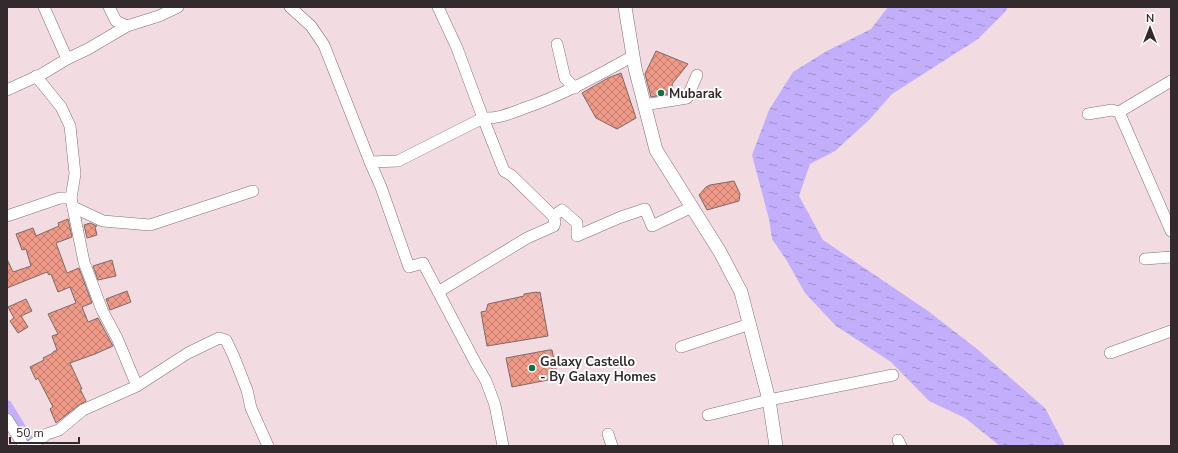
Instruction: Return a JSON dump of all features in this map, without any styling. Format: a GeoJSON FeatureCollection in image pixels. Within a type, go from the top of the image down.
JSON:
{"type":"FeatureCollection","features":[{"type":"Feature","properties":{"kind":"street"},"geometry":{"type":"LineString","coordinates":[[44,7],[67,59]]}},
{"type":"Feature","properties":{"kind":"street"},"geometry":{"type":"LineString","coordinates":[[109,7],[116,21],[127,26]]}},
{"type":"Feature","properties":{"kind":"street"},"geometry":{"type":"LineString","coordinates":[[7,90],[88,49],[127,26],[159,16],[178,7]]}},
{"type":"Feature","properties":{"kind":"street"},"geometry":{"type":"LineString","coordinates":[[290,7],[311,26],[324,45],[381,187],[409,267],[424,263],[486,381],[495,405],[503,446]]}},
{"type":"Feature","properties":{"kind":"street"},"geometry":{"type":"LineString","coordinates":[[438,7],[457,48],[504,171],[511,175],[553,216],[555,222],[554,226],[527,238],[438,292]]}},
{"type":"Feature","properties":{"kind":"street"},"geometry":{"type":"LineString","coordinates":[[625,7],[633,56],[656,150],[720,252],[741,292],[769,400],[776,446]]}},
{"type":"Feature","properties":{"kind":"street"},"geometry":{"type":"LineString","coordinates":[[557,44],[565,78],[575,88]]}},
{"type":"Feature","properties":{"kind":"street"},"geometry":{"type":"LineString","coordinates":[[370,162],[398,161],[483,118],[495,118],[575,88],[633,56]]}},
{"type":"Feature","properties":{"kind":"street"},"geometry":{"type":"LineString","coordinates":[[644,105],[688,98],[697,75]]}},
{"type":"Feature","properties":{"kind":"street"},"geometry":{"type":"LineString","coordinates":[[36,76],[61,107],[70,126],[75,174],[72,202],[84,262],[102,310],[117,338],[137,386]]}},
{"type":"Feature","properties":{"kind":"street"},"geometry":{"type":"LineString","coordinates":[[1088,114],[1112,110],[1119,112],[1171,81]]}},
{"type":"Feature","properties":{"kind":"street"},"geometry":{"type":"LineString","coordinates":[[1119,112],[1171,231]]}},
{"type":"Feature","properties":{"kind":"street"},"geometry":{"type":"LineString","coordinates":[[7,216],[60,198],[72,202],[103,221],[150,225],[253,191]]}},
{"type":"Feature","properties":{"kind":"street"},"geometry":{"type":"LineString","coordinates":[[553,216],[562,210],[577,223],[578,236],[645,208],[652,226],[692,207]]}},
{"type":"Feature","properties":{"kind":"street"},"geometry":{"type":"LineString","coordinates":[[1145,259],[1171,257]]}},
{"type":"Feature","properties":{"kind":"street"},"geometry":{"type":"LineString","coordinates":[[681,347],[750,324]]}},
{"type":"Feature","properties":{"kind":"street"},"geometry":{"type":"LineString","coordinates":[[1110,353],[1171,331]]}},
{"type":"Feature","properties":{"kind":"street"},"geometry":{"type":"LineString","coordinates":[[31,446],[47,434],[59,430],[83,410],[137,386],[188,353],[219,338],[226,340],[234,357],[247,390],[251,408],[268,446]]}},
{"type":"Feature","properties":{"kind":"street"},"geometry":{"type":"LineString","coordinates":[[708,415],[769,400],[893,375]]}},
{"type":"Feature","properties":{"kind":"street"},"geometry":{"type":"LineString","coordinates":[[7,419],[24,446]]}},
{"type":"Feature","properties":{"kind":"street"},"geometry":{"type":"LineString","coordinates":[[608,434],[612,446]]}},
{"type":"Feature","properties":{"kind":"water"},"geometry":{"type":"Polygon","coordinates":[[[888,7],[1008,7],[1005,12],[978,39],[892,94],[869,120],[835,151],[810,164],[799,196],[823,240],[928,311],[977,349],[1045,408],[1065,446],[1000,446],[965,418],[929,401],[891,362],[836,326],[805,293],[787,261],[772,239],[769,219],[752,155],[769,110],[793,72],[825,52],[871,29],[888,7]]]}},
{"type":"Feature","properties":{"kind":"building"},"geometry":{"type":"Polygon","coordinates":[[[656,51],[688,64],[672,84],[674,93],[651,97],[645,74],[656,51]]]}},
{"type":"Feature","properties":{"kind":"building"},"geometry":{"type":"Polygon","coordinates":[[[621,73],[636,118],[617,129],[596,118],[582,93],[608,78],[621,73]]]}},
{"type":"Feature","properties":{"kind":"building"},"geometry":{"type":"Polygon","coordinates":[[[734,181],[740,194],[739,201],[707,210],[699,195],[706,187],[734,181]]]}},
{"type":"Feature","properties":{"kind":"building"},"geometry":{"type":"Polygon","coordinates":[[[68,219],[72,237],[56,243],[67,273],[79,268],[92,303],[82,307],[88,322],[98,318],[113,346],[70,363],[86,401],[56,423],[50,409],[53,407],[38,378],[36,380],[30,367],[44,360],[43,358],[57,350],[52,336],[58,334],[48,314],[76,303],[70,287],[58,292],[51,274],[49,275],[47,272],[7,288],[7,259],[13,272],[31,266],[26,249],[22,250],[16,234],[33,228],[36,236],[59,226],[58,223],[68,219]]]}},
{"type":"Feature","properties":{"kind":"building"},"geometry":{"type":"Polygon","coordinates":[[[90,223],[97,226],[95,227],[97,235],[87,238],[84,225],[90,223]]]}},
{"type":"Feature","properties":{"kind":"building"},"geometry":{"type":"Polygon","coordinates":[[[112,260],[116,276],[98,280],[93,266],[112,260]]]}},
{"type":"Feature","properties":{"kind":"building"},"geometry":{"type":"Polygon","coordinates":[[[127,291],[131,302],[110,310],[106,299],[127,291]]]}},
{"type":"Feature","properties":{"kind":"building"},"geometry":{"type":"Polygon","coordinates":[[[540,292],[548,336],[487,346],[481,312],[486,311],[488,304],[540,292]]]}},
{"type":"Feature","properties":{"kind":"building"},"geometry":{"type":"Polygon","coordinates":[[[26,299],[32,311],[21,316],[28,327],[18,333],[10,321],[14,318],[8,307],[26,299]]]}},
{"type":"Feature","properties":{"kind":"building","name":"Galaxy Castello - By Galaxy Homes"},"geometry":{"type":"Polygon","coordinates":[[[552,350],[558,378],[512,387],[506,358],[552,350]]]}},
{"type":"Feature","properties":{"kind":"waterway"},"geometry":{"type":"LineString","coordinates":[[7,405],[32,446]]}},
{"type":"Feature","properties":{"kind":"place","name":"Mubarak"},"geometry":{"type":"Point","coordinates":[661,93]}},
{"type":"Feature","properties":{"kind":"place","name":"Galaxy Castello - By Galaxy Homes"},"geometry":{"type":"Point","coordinates":[532,368]}}]}
